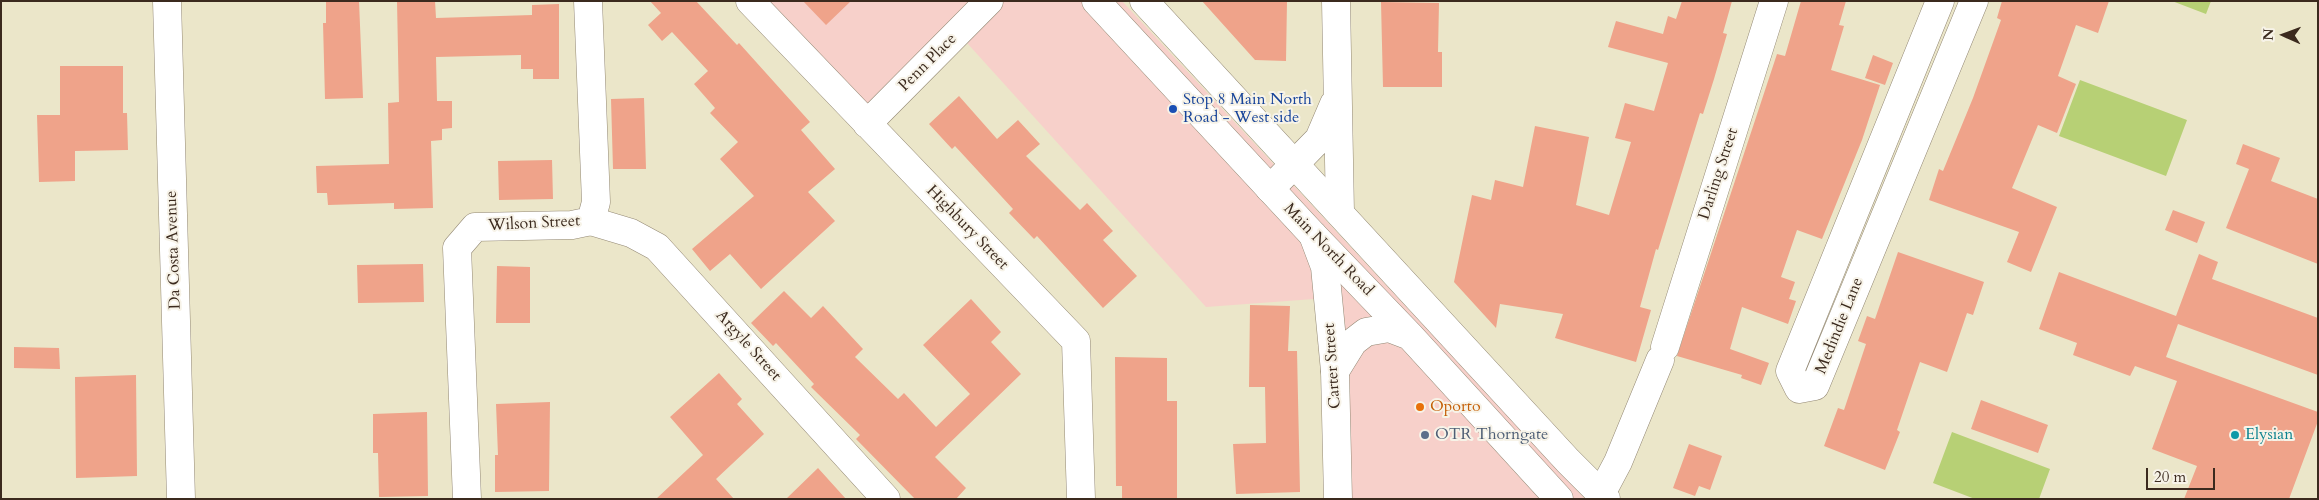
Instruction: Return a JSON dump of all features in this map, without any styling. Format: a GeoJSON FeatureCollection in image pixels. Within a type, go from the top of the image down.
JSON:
{"type":"FeatureCollection","features":[{"type":"Feature","properties":{"kind":"main road","name":"Da Costa Avenue"},"geometry":{"type":"LineString","coordinates":[[167,1],[181,499]]}},
{"type":"Feature","properties":{"kind":"main road","name":"Wilson Street"},"geometry":{"type":"LineString","coordinates":[[467,499],[457,248],[475,226],[572,225],[591,221],[596,202],[588,1]]}},
{"type":"Feature","properties":{"kind":"main road","name":"Highbury Street"},"geometry":{"type":"LineString","coordinates":[[750,1],[1076,341],[1081,499]]}},
{"type":"Feature","properties":{"kind":"main road","name":"Penn Place"},"geometry":{"type":"LineString","coordinates":[[867,124],[989,1]]}},
{"type":"Feature","properties":{"kind":"main road","name":"Main North Road"},"geometry":{"type":"LineString","coordinates":[[1096,1],[1313,235],[1410,336],[1559,499]]}},
{"type":"Feature","properties":{"kind":"main road","name":"Main North Road"},"geometry":{"type":"LineString","coordinates":[[1144,1],[1602,497]]}},
{"type":"Feature","properties":{"kind":"main road"},"geometry":{"type":"LineString","coordinates":[[1336,1],[1340,214]]}},
{"type":"Feature","properties":{"kind":"main road","name":"Darling Street"},"geometry":{"type":"LineString","coordinates":[[1602,497],[1662,353],[1774,1]]}},
{"type":"Feature","properties":{"kind":"main road","name":"Medindie Lane"},"geometry":{"type":"LineString","coordinates":[[1940,1],[1790,371],[1799,389],[1815,386],[1974,1]]}},
{"type":"Feature","properties":{"kind":"main road"},"geometry":{"type":"LineString","coordinates":[[1270,189],[1296,165],[1319,139],[1338,94]]}},
{"type":"Feature","properties":{"kind":"main road","name":"Argyle Street"},"geometry":{"type":"LineString","coordinates":[[591,221],[631,233],[657,247],[886,499]]}},
{"type":"Feature","properties":{"kind":"main road","name":"Carter Street"},"geometry":{"type":"LineString","coordinates":[[1313,235],[1325,266],[1335,371],[1338,499]]}},
{"type":"Feature","properties":{"kind":"main road"},"geometry":{"type":"LineString","coordinates":[[1335,371],[1353,342],[1366,332],[1389,328],[1410,336]]}},
{"type":"Feature","properties":{"kind":"shaded area"},"geometry":{"type":"Polygon","coordinates":[[[750,1],[1122,1],[1585,499],[1347,499],[1341,297],[1206,307],[958,33],[867,124],[750,1]]]}},
{"type":"Feature","properties":{"kind":"green space"},"geometry":{"type":"Polygon","coordinates":[[[2172,1],[2211,1],[2206,14],[2172,1]]]}},
{"type":"Feature","properties":{"kind":"green space"},"geometry":{"type":"Polygon","coordinates":[[[2080,80],[2187,120],[2166,176],[2059,136],[2080,80]]]}},
{"type":"Feature","properties":{"kind":"green space"},"geometry":{"type":"Polygon","coordinates":[[[1952,432],[2050,469],[2039,499],[1975,499],[1933,483],[1952,432]]]}},
{"type":"Feature","properties":{"kind":"building"},"geometry":{"type":"Polygon","coordinates":[[[326,1],[359,1],[363,98],[325,99],[323,23],[326,23],[326,1]]]}},
{"type":"Feature","properties":{"kind":"building"},"geometry":{"type":"Polygon","coordinates":[[[397,1],[435,1],[436,18],[532,15],[532,5],[559,4],[559,79],[533,79],[533,69],[521,69],[521,55],[436,57],[437,101],[452,101],[452,128],[442,129],[442,140],[431,141],[433,208],[394,209],[394,203],[328,205],[327,193],[317,193],[316,166],[389,164],[388,103],[399,102],[397,1]]]}},
{"type":"Feature","properties":{"kind":"building"},"geometry":{"type":"Polygon","coordinates":[[[650,1],[696,1],[737,45],[739,43],[810,122],[801,130],[835,169],[808,192],[835,221],[761,289],[730,254],[710,271],[692,249],[754,196],[720,159],[738,142],[710,113],[715,108],[694,84],[708,71],[672,32],[662,41],[648,25],[661,13],[650,1]]]}},
{"type":"Feature","properties":{"kind":"building"},"geometry":{"type":"Polygon","coordinates":[[[803,1],[851,1],[826,25],[803,1]]]}},
{"type":"Feature","properties":{"kind":"building"},"geometry":{"type":"Polygon","coordinates":[[[1202,1],[1287,1],[1286,61],[1255,60],[1202,1]]]}},
{"type":"Feature","properties":{"kind":"building"},"geometry":{"type":"Polygon","coordinates":[[[1682,1],[1732,1],[1723,33],[1727,34],[1714,79],[1703,114],[1700,113],[1658,250],[1656,249],[1640,307],[1651,310],[1636,362],[1555,338],[1563,314],[1500,304],[1496,328],[1454,282],[1472,195],[1491,200],[1495,180],[1523,187],[1535,126],[1589,137],[1576,205],[1609,215],[1631,142],[1615,138],[1625,103],[1654,111],[1668,63],[1608,47],[1616,21],[1663,34],[1668,16],[1676,19],[1682,1]]]}},
{"type":"Feature","properties":{"kind":"building"},"geometry":{"type":"Polygon","coordinates":[[[1801,1],[1846,1],[1839,25],[1844,26],[1831,70],[1880,85],[1862,140],[1822,239],[1797,230],[1781,277],[1795,282],[1789,299],[1796,301],[1788,324],[1742,307],[1730,349],[1769,363],[1761,385],[1741,378],[1742,375],[1677,356],[1777,54],[1785,56],[1801,1]]]}},
{"type":"Feature","properties":{"kind":"building"},"geometry":{"type":"Polygon","coordinates":[[[2002,1],[2109,1],[2098,33],[2076,25],[2058,76],[2076,84],[2057,133],[2038,125],[2012,188],[2057,207],[2031,272],[2007,262],[2019,232],[1929,200],[1939,169],[1943,171],[1973,98],[2001,20],[1997,18],[2002,1]]]}},
{"type":"Feature","properties":{"kind":"building"},"geometry":{"type":"Polygon","coordinates":[[[1381,2],[1439,3],[1438,52],[1442,52],[1442,87],[1383,87],[1381,2]]]}},
{"type":"Feature","properties":{"kind":"building"},"geometry":{"type":"Polygon","coordinates":[[[1873,55],[1893,63],[1885,85],[1865,78],[1873,55]]]}},
{"type":"Feature","properties":{"kind":"building"},"geometry":{"type":"Polygon","coordinates":[[[60,66],[123,66],[123,113],[127,113],[128,150],[75,151],[75,181],[39,182],[37,115],[60,115],[60,66]]]}},
{"type":"Feature","properties":{"kind":"building"},"geometry":{"type":"Polygon","coordinates":[[[959,96],[997,139],[1018,120],[1040,144],[1026,156],[1080,210],[1087,203],[1113,231],[1103,240],[1137,276],[1103,308],[1037,236],[1034,239],[1009,213],[1013,209],[955,146],[952,149],[929,124],[959,96]]]}},
{"type":"Feature","properties":{"kind":"building"},"geometry":{"type":"Polygon","coordinates":[[[644,98],[646,169],[613,169],[611,99],[644,98]]]}},
{"type":"Feature","properties":{"kind":"building"},"geometry":{"type":"Polygon","coordinates":[[[2243,144],[2280,158],[2271,181],[2318,199],[2318,264],[2226,228],[2249,169],[2236,164],[2243,144]]]}},
{"type":"Feature","properties":{"kind":"building"},"geometry":{"type":"Polygon","coordinates":[[[552,160],[553,199],[499,200],[498,161],[552,160]]]}},
{"type":"Feature","properties":{"kind":"building"},"geometry":{"type":"Polygon","coordinates":[[[2173,210],[2205,222],[2197,243],[2165,230],[2173,210]]]}},
{"type":"Feature","properties":{"kind":"building"},"geometry":{"type":"Polygon","coordinates":[[[1898,252],[1984,282],[1973,315],[1967,313],[1947,372],[1920,362],[1897,430],[1900,432],[1885,470],[1824,446],[1838,408],[1844,410],[1866,344],[1858,341],[1867,316],[1875,319],[1898,252]]]}},
{"type":"Feature","properties":{"kind":"building"},"geometry":{"type":"Polygon","coordinates":[[[2199,254],[2218,262],[2212,279],[2318,318],[2318,375],[2178,324],[2166,357],[2318,412],[2318,421],[2289,499],[2184,499],[2197,466],[2152,449],[2177,381],[2135,366],[2130,376],[2073,355],[2077,343],[2039,329],[2059,272],[2176,316],[2199,254]]]}},
{"type":"Feature","properties":{"kind":"building"},"geometry":{"type":"Polygon","coordinates":[[[423,264],[424,302],[358,303],[357,265],[423,264]]]}},
{"type":"Feature","properties":{"kind":"building"},"geometry":{"type":"Polygon","coordinates":[[[497,266],[530,267],[530,323],[496,323],[497,266]]]}},
{"type":"Feature","properties":{"kind":"building"},"geometry":{"type":"Polygon","coordinates":[[[784,291],[811,318],[823,306],[863,349],[855,357],[898,399],[904,393],[936,427],[970,394],[923,345],[971,299],[1001,332],[991,342],[1021,374],[935,457],[966,488],[956,499],[915,499],[856,439],[860,435],[811,387],[814,384],[776,343],[773,346],[751,323],[784,291]]]}},
{"type":"Feature","properties":{"kind":"building"},"geometry":{"type":"Polygon","coordinates":[[[1250,305],[1290,306],[1288,351],[1297,351],[1300,492],[1236,494],[1233,444],[1266,443],[1265,387],[1249,387],[1250,305]]]}},
{"type":"Feature","properties":{"kind":"building"},"geometry":{"type":"Polygon","coordinates":[[[14,347],[59,348],[60,369],[14,368],[14,347]]]}},
{"type":"Feature","properties":{"kind":"building"},"geometry":{"type":"Polygon","coordinates":[[[1115,357],[1167,358],[1167,401],[1177,401],[1177,499],[1122,499],[1122,486],[1116,486],[1115,357]]]}},
{"type":"Feature","properties":{"kind":"building"},"geometry":{"type":"Polygon","coordinates":[[[719,373],[742,399],[737,404],[764,434],[716,479],[734,499],[656,499],[703,455],[670,417],[719,373]]]}},
{"type":"Feature","properties":{"kind":"building"},"geometry":{"type":"Polygon","coordinates":[[[136,375],[137,476],[76,478],[75,377],[136,375]]]}},
{"type":"Feature","properties":{"kind":"building"},"geometry":{"type":"Polygon","coordinates":[[[1981,400],[2048,425],[2038,453],[1971,429],[1981,400]]]}},
{"type":"Feature","properties":{"kind":"building"},"geometry":{"type":"Polygon","coordinates":[[[550,402],[549,491],[495,492],[495,455],[498,455],[496,404],[550,402]]]}},
{"type":"Feature","properties":{"kind":"building"},"geometry":{"type":"Polygon","coordinates":[[[427,412],[428,496],[379,497],[378,453],[373,453],[373,414],[427,412]]]}},
{"type":"Feature","properties":{"kind":"building"},"geometry":{"type":"Polygon","coordinates":[[[1689,444],[1722,456],[1710,490],[1699,486],[1695,496],[1673,488],[1689,444]]]}},
{"type":"Feature","properties":{"kind":"building"},"geometry":{"type":"Polygon","coordinates":[[[818,468],[846,499],[786,499],[818,468]]]}},
{"type":"Feature","properties":{"kind":"place","name":"Stop 8 Main North Road - West side"},"geometry":{"type":"Point","coordinates":[1173,109]}},
{"type":"Feature","properties":{"kind":"place","name":"Oporto"},"geometry":{"type":"Point","coordinates":[1420,407]}},
{"type":"Feature","properties":{"kind":"place","name":"OTR Thorngate"},"geometry":{"type":"Point","coordinates":[1425,435]}},
{"type":"Feature","properties":{"kind":"place","name":"Elysian"},"geometry":{"type":"Point","coordinates":[2235,435]}}]}
